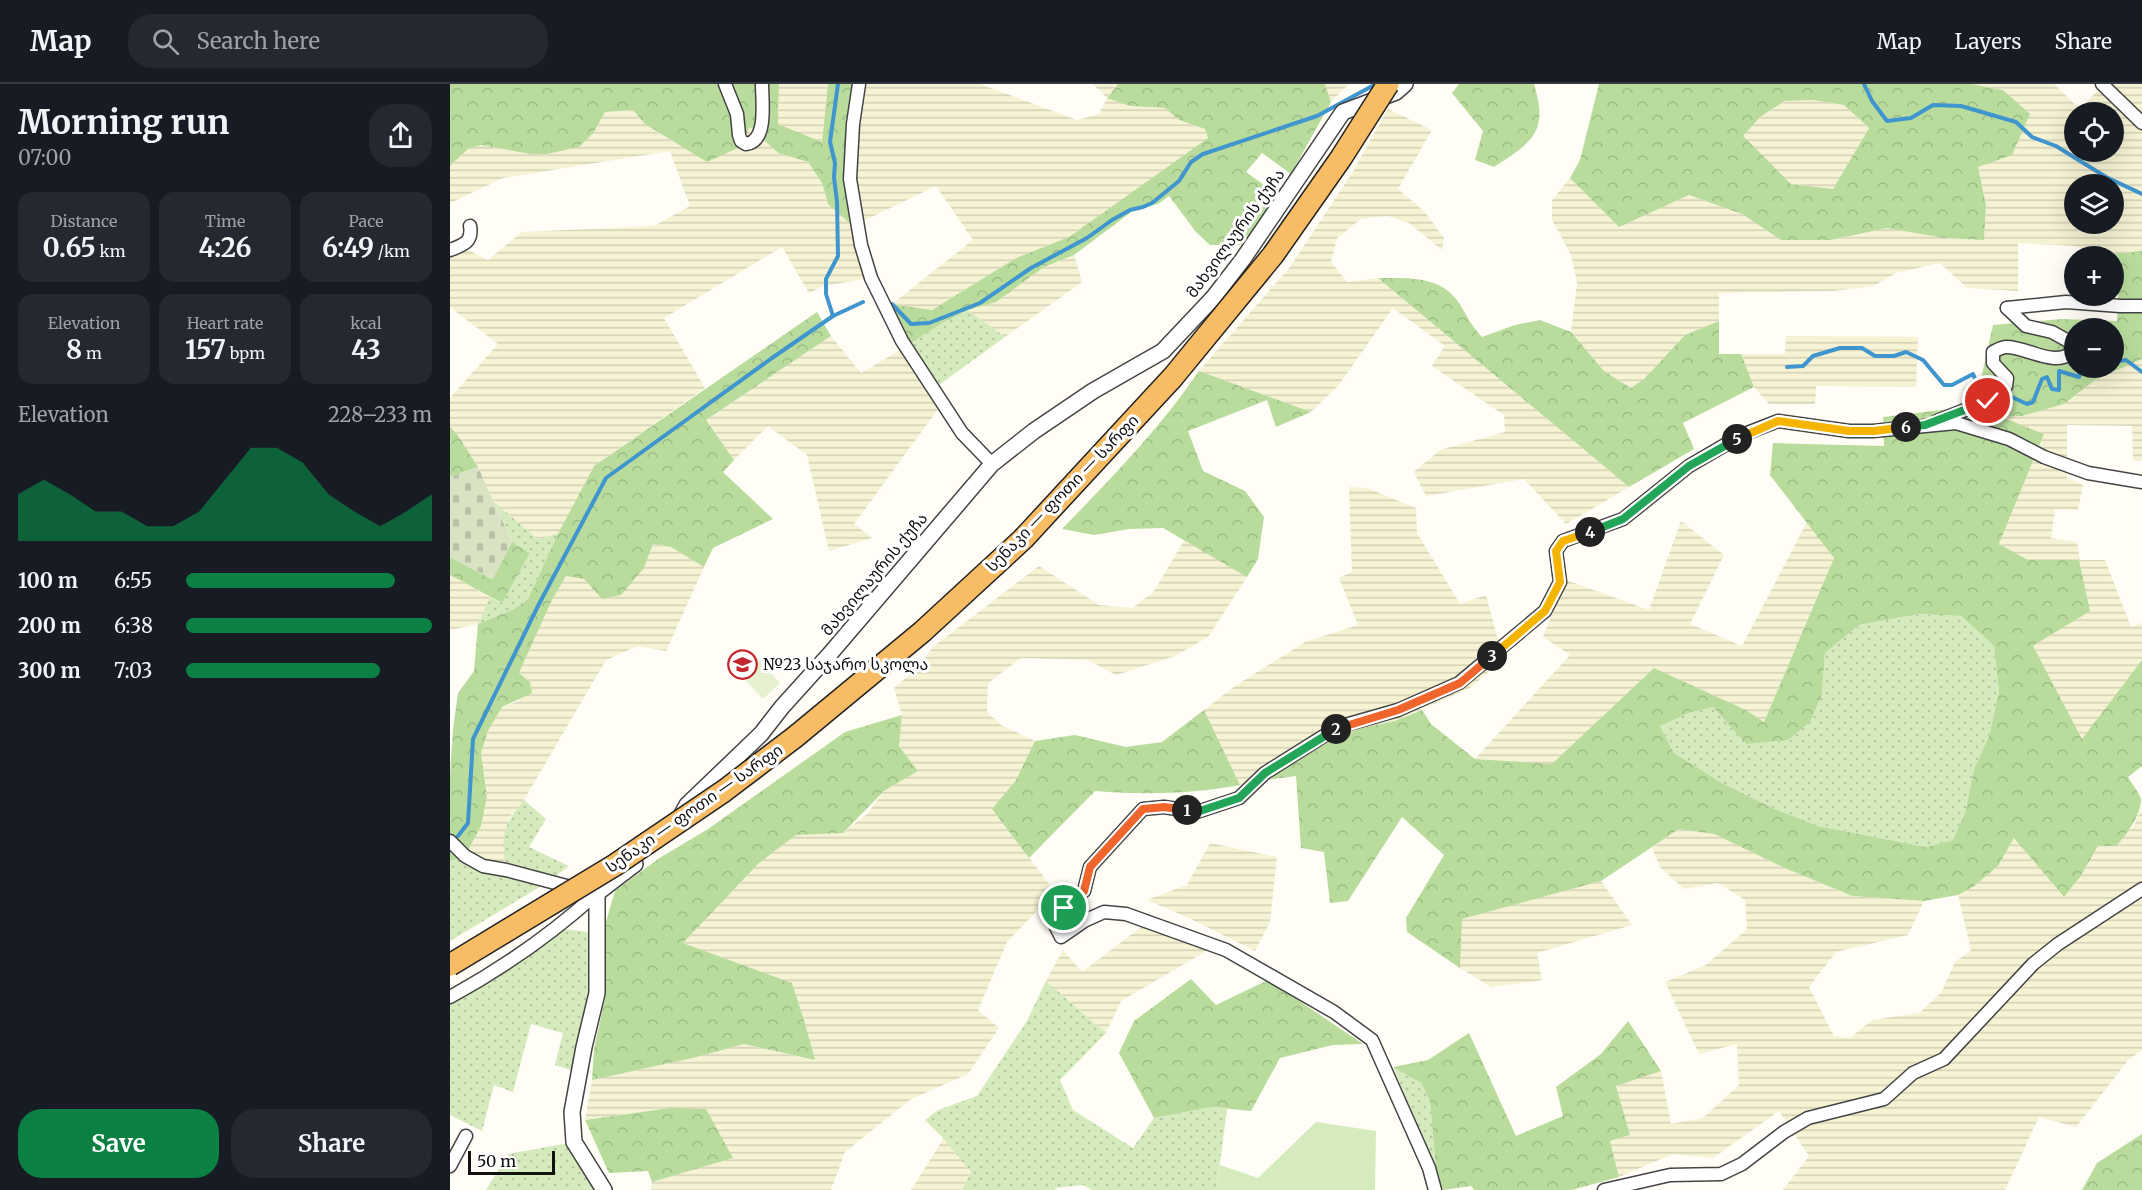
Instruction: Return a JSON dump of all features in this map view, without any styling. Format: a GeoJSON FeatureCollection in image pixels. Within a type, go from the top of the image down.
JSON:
{"type":"FeatureCollection","features":[{"type":"Feature","properties":{"kind":"highway","name":"სენაკი — ფოთი — სარფი"},"geometry":{"type":"LineString","coordinates":[[450,965],[615,865],[724,791],[795,737],[922,632],[1023,539],[1173,377],[1273,255],[1341,158],[1388,84]]}},
{"type":"Feature","properties":{"kind":"street"},"geometry":{"type":"LineString","coordinates":[[725,84],[737,114],[741,141],[746,144],[756,141],[760,136],[762,84]]}},
{"type":"Feature","properties":{"kind":"street"},"geometry":{"type":"LineString","coordinates":[[859,84],[853,124],[850,179],[861,245],[871,278],[902,341],[962,433],[992,464]]}},
{"type":"Feature","properties":{"kind":"street","name":"მახვილაურის ქუჩა"},"geometry":{"type":"LineString","coordinates":[[597,893],[648,855],[670,831],[687,805],[761,734],[992,464],[1034,431],[1093,391],[1163,351],[1213,298],[1243,259],[1343,112],[1396,92],[1405,84]]}},
{"type":"Feature","properties":{"kind":"street"},"geometry":{"type":"LineString","coordinates":[[2102,84],[2142,123]]}},
{"type":"Feature","properties":{"kind":"street"},"geometry":{"type":"LineString","coordinates":[[450,250],[463,246],[469,241],[472,234],[470,226]]}},
{"type":"Feature","properties":{"kind":"street"},"geometry":{"type":"LineString","coordinates":[[1925,425],[1988,401],[2006,386],[2007,378],[1993,363],[1993,352],[2004,347],[2046,357],[2066,357],[2072,353],[2070,342],[2052,332],[2026,326],[2007,308],[2066,302],[2142,306]]}},
{"type":"Feature","properties":{"kind":"street"},"geometry":{"type":"LineString","coordinates":[[1435,1190],[1429,1168],[1372,1040],[1350,1022],[1226,950],[1126,914],[1104,912],[1084,921],[1061,937],[1056,927],[1064,908],[1084,891],[1090,867],[1143,809],[1164,807],[1197,812],[1239,798],[1265,773],[1338,727],[1398,710],[1460,683],[1545,611],[1560,582],[1556,551],[1563,541],[1623,519],[1689,466],[1743,435],[1778,421],[1849,431],[1874,431],[1956,423],[2009,439],[2044,457],[2088,473],[2142,482]]}},
{"type":"Feature","properties":{"kind":"street"},"geometry":{"type":"LineString","coordinates":[[450,841],[465,856],[483,866],[597,893]]}},
{"type":"Feature","properties":{"kind":"street"},"geometry":{"type":"LineString","coordinates":[[1604,1190],[1670,1175],[1721,1174],[1742,1164],[1808,1118],[1884,1099],[1913,1073],[1944,1059],[2019,979],[2050,951],[2142,889]]}},
{"type":"Feature","properties":{"kind":"street"},"geometry":{"type":"LineString","coordinates":[[450,997],[492,974],[566,921],[597,893]]}},
{"type":"Feature","properties":{"kind":"street"},"geometry":{"type":"LineString","coordinates":[[597,893],[597,993],[572,1112],[574,1142],[604,1190]]}},
{"type":"Feature","properties":{"kind":"street"},"geometry":{"type":"LineString","coordinates":[[450,1166],[466,1136]]}},
{"type":"Feature","properties":{"kind":"shaded area"},"geometry":{"type":"Polygon","coordinates":[[[779,84],[828,84],[822,142],[778,124],[779,84]]]}},
{"type":"Feature","properties":{"kind":"shaded area"},"geometry":{"type":"Polygon","coordinates":[[[859,84],[980,84],[1077,120],[1099,114],[1107,98],[1093,84],[1118,84],[1107,97],[1130,106],[1165,108],[1179,120],[1205,129],[1208,138],[1069,237],[1016,258],[932,310],[892,304],[973,240],[936,186],[853,226],[871,278],[823,286],[809,293],[782,247],[664,318],[705,388],[594,466],[559,533],[538,539],[494,502],[478,467],[450,427],[450,398],[498,344],[450,307],[450,248],[458,245],[488,260],[522,232],[654,226],[690,206],[670,151],[503,178],[450,203],[450,166],[468,149],[481,145],[530,154],[594,132],[605,112],[633,110],[645,124],[674,142],[750,127],[778,153],[808,162],[822,183],[828,204],[859,84]]]}},
{"type":"Feature","properties":{"kind":"shaded area"},"geometry":{"type":"Polygon","coordinates":[[[1325,84],[1349,84],[1331,102],[1325,84]]]}},
{"type":"Feature","properties":{"kind":"shaded area"},"geometry":{"type":"Polygon","coordinates":[[[1972,84],[2054,84],[2073,102],[2064,102],[2064,162],[2124,162],[2124,102],[2087,102],[2104,84],[2142,84],[2142,251],[2124,253],[2124,246],[2018,243],[2018,291],[1967,288],[1940,263],[1896,273],[1873,286],[1833,291],[1719,293],[1719,321],[1685,335],[1644,379],[1632,388],[1604,371],[1571,332],[1577,283],[1571,255],[1552,220],[1552,200],[1570,178],[1619,227],[1689,195],[1742,214],[1781,240],[1831,240],[1887,228],[1944,238],[1984,240],[1986,205],[1978,167],[2003,90],[1972,84]]]}},
{"type":"Feature","properties":{"kind":"shaded area"},"geometry":{"type":"Polygon","coordinates":[[[1813,100],[1844,105],[1869,128],[1833,189],[1791,184],[1742,136],[1760,117],[1786,101],[1813,100]]]}},
{"type":"Feature","properties":{"kind":"shaded area"},"geometry":{"type":"Polygon","coordinates":[[[1388,109],[1432,130],[1398,189],[1424,211],[1444,238],[1442,250],[1409,223],[1388,216],[1368,218],[1361,219],[1337,238],[1331,262],[1347,282],[1378,278],[1629,487],[1566,524],[1524,479],[1426,496],[1414,472],[1440,450],[1505,432],[1504,415],[1432,366],[1445,346],[1393,308],[1338,386],[1311,412],[1199,371],[1290,267],[1352,173],[1388,109]]]}},
{"type":"Feature","properties":{"kind":"shaded area"},"geometry":{"type":"Polygon","coordinates":[[[1074,255],[1082,282],[1005,337],[968,310],[996,302],[1044,267],[1074,255]]]}},
{"type":"Feature","properties":{"kind":"shaded area"},"geometry":{"type":"Polygon","coordinates":[[[831,336],[861,373],[905,347],[941,405],[854,524],[872,538],[829,551],[807,455],[768,426],[734,460],[706,420],[831,336]]]}},
{"type":"Feature","properties":{"kind":"shaded area"},"geometry":{"type":"Polygon","coordinates":[[[1786,336],[1918,337],[1916,387],[1816,386],[1815,404],[1769,404],[1754,387],[1741,354],[1785,354],[1786,336]]]}},
{"type":"Feature","properties":{"kind":"shaded area"},"geometry":{"type":"Polygon","coordinates":[[[2142,359],[2142,461],[2133,461],[2132,426],[2067,425],[2067,478],[2083,485],[2078,510],[2055,509],[2051,538],[2077,542],[2080,560],[2105,560],[2131,627],[2142,623],[2142,660],[2082,740],[2033,646],[2090,611],[2028,560],[1999,544],[2044,434],[2000,416],[2064,404],[2099,378],[2124,378],[2124,367],[2142,359]]]}},
{"type":"Feature","properties":{"kind":"shaded area"},"geometry":{"type":"Polygon","coordinates":[[[1349,487],[1367,488],[1416,508],[1417,533],[1460,604],[1486,595],[1503,659],[1470,688],[1395,721],[1362,728],[1335,738],[1267,780],[1240,785],[1204,710],[1235,686],[1305,642],[1358,625],[1339,578],[1352,572],[1349,487]]]}},
{"type":"Feature","properties":{"kind":"shaded area"},"geometry":{"type":"Polygon","coordinates":[[[1681,521],[1724,555],[1690,624],[1742,646],[1807,522],[1834,558],[1764,722],[1746,710],[1654,668],[1552,765],[1475,759],[1570,655],[1543,637],[1566,580],[1649,610],[1681,521]]]}},
{"type":"Feature","properties":{"kind":"shaded area"},"geometry":{"type":"Polygon","coordinates":[[[1185,539],[1247,577],[1208,637],[1175,656],[1116,675],[1088,660],[1021,658],[988,683],[987,712],[1001,725],[1035,741],[1016,780],[992,809],[1055,892],[1007,942],[978,1010],[999,1028],[968,1074],[911,1099],[845,1152],[831,1190],[651,1190],[652,1182],[733,1158],[670,1108],[585,1120],[592,1080],[697,1057],[744,1044],[814,1060],[792,983],[683,943],[759,863],[796,835],[843,833],[868,813],[884,791],[918,771],[899,746],[902,715],[894,688],[914,671],[933,647],[1039,566],[1099,605],[1133,608],[1154,591],[1185,539]]]}},
{"type":"Feature","properties":{"kind":"shaded area"},"geometry":{"type":"Polygon","coordinates":[[[653,544],[671,547],[704,567],[666,651],[637,646],[606,660],[524,800],[509,818],[506,870],[465,856],[481,826],[487,797],[481,753],[488,731],[502,707],[519,701],[530,682],[519,673],[551,602],[566,576],[584,579],[602,599],[644,568],[653,544]]]}},
{"type":"Feature","properties":{"kind":"shaded area"},"geometry":{"type":"Polygon","coordinates":[[[450,575],[490,597],[478,624],[450,630],[450,575]]]}},
{"type":"Feature","properties":{"kind":"shaded area"},"geometry":{"type":"Polygon","coordinates":[[[2142,807],[2142,1051],[2129,1059],[2076,1127],[2039,1117],[2005,1190],[1783,1190],[1809,1156],[1779,1111],[1713,1158],[1673,1154],[1619,1177],[1610,1141],[1630,1135],[1616,1086],[1661,1071],[1671,1124],[1703,1118],[1739,1085],[1737,1044],[1699,1054],[1665,982],[1706,965],[1747,929],[1745,900],[1718,883],[1684,889],[1660,867],[1652,848],[1679,829],[1714,834],[1851,896],[1924,901],[1908,935],[1836,952],[1809,987],[1834,1036],[1850,1038],[1872,1020],[1919,1013],[1941,993],[1955,962],[1971,950],[1958,895],[1973,887],[1998,866],[2014,838],[2064,897],[2080,877],[2098,846],[2133,828],[2142,807]]]}},
{"type":"Feature","properties":{"kind":"shaded area"},"geometry":{"type":"Polygon","coordinates":[[[1210,843],[1277,857],[1270,922],[1255,951],[1147,900],[1187,885],[1210,843]]]}},
{"type":"Feature","properties":{"kind":"shaded area"},"geometry":{"type":"Polygon","coordinates":[[[1601,881],[1632,925],[1537,953],[1542,980],[1491,987],[1460,968],[1461,919],[1601,881]]]}},
{"type":"Feature","properties":{"kind":"shaded area"},"geometry":{"type":"Polygon","coordinates":[[[1144,925],[1208,950],[1121,1001],[1106,1033],[1046,981],[1063,950],[1082,972],[1144,925]]]}},
{"type":"Feature","properties":{"kind":"shaded area"},"geometry":{"type":"Polygon","coordinates":[[[944,1138],[971,1172],[962,1190],[911,1190],[944,1138]]]}},
{"type":"Feature","properties":{"kind":"green space"},"geometry":{"type":"Polygon","coordinates":[[[450,84],[779,84],[778,124],[822,142],[828,84],[859,84],[853,226],[828,204],[822,183],[808,162],[778,153],[750,127],[738,148],[707,162],[645,124],[633,110],[605,112],[594,132],[579,147],[547,154],[530,154],[481,145],[468,149],[450,166],[450,84]]]}},
{"type":"Feature","properties":{"kind":"green space"},"geometry":{"type":"Polygon","coordinates":[[[1118,84],[1325,84],[1331,102],[1291,174],[1262,153],[1246,172],[1278,195],[1246,245],[1210,245],[1196,232],[1169,196],[1158,204],[1134,210],[1074,255],[1044,267],[996,302],[968,310],[944,322],[905,347],[887,316],[892,304],[932,310],[1016,258],[1069,237],[1208,138],[1205,129],[1179,120],[1165,108],[1130,106],[1107,98],[1118,84]]]}},
{"type":"Feature","properties":{"kind":"green space"},"geometry":{"type":"Polygon","coordinates":[[[1459,84],[1534,84],[1539,114],[1534,134],[1527,143],[1494,167],[1475,160],[1483,131],[1452,93],[1459,84]]]}},
{"type":"Feature","properties":{"kind":"green space"},"geometry":{"type":"Polygon","coordinates":[[[1599,84],[1972,84],[2003,90],[2030,114],[2012,155],[1978,167],[1986,205],[1984,240],[1944,238],[1887,228],[1831,240],[1781,240],[1742,214],[1689,195],[1619,227],[1570,178],[1580,160],[1599,84]],[[1813,100],[1785,101],[1760,117],[1743,136],[1791,184],[1833,189],[1869,128],[1844,105],[1813,100]]]}},
{"type":"Feature","properties":{"kind":"green space"},"geometry":{"type":"Polygon","coordinates":[[[2142,251],[2142,359],[2124,367],[2124,318],[2117,318],[2118,306],[2124,306],[2124,253],[2142,251]]]}},
{"type":"Feature","properties":{"kind":"green space"},"geometry":{"type":"Polygon","coordinates":[[[1378,278],[1423,280],[1443,287],[1452,294],[1482,337],[1515,325],[1540,320],[1571,332],[1604,371],[1631,388],[1644,379],[1685,335],[1719,321],[1719,354],[1741,354],[1754,387],[1683,423],[1694,449],[1629,487],[1378,278]]]}},
{"type":"Feature","properties":{"kind":"green space"},"geometry":{"type":"Polygon","coordinates":[[[968,310],[1005,337],[932,390],[905,347],[944,322],[968,310]]]}},
{"type":"Feature","properties":{"kind":"green space"},"geometry":{"type":"Polygon","coordinates":[[[817,312],[831,336],[706,420],[734,460],[723,472],[773,519],[713,548],[704,567],[671,547],[653,544],[644,568],[621,595],[602,599],[584,579],[566,576],[551,602],[519,673],[530,682],[532,693],[502,707],[488,731],[481,753],[487,797],[481,826],[465,856],[450,861],[450,774],[453,729],[458,693],[474,671],[478,624],[514,609],[528,599],[559,532],[594,466],[817,312]]]}},
{"type":"Feature","properties":{"kind":"green space"},"geometry":{"type":"Polygon","coordinates":[[[2064,319],[2064,378],[2099,378],[2064,404],[2022,416],[2002,417],[2044,434],[1999,544],[2028,560],[2079,560],[2090,611],[2033,646],[2082,739],[2142,660],[2142,766],[2128,777],[2137,790],[2141,805],[2129,831],[2116,846],[2098,846],[2080,877],[2064,897],[2014,838],[1998,866],[1973,887],[1958,895],[1924,901],[1852,896],[1787,869],[1714,834],[1679,829],[1601,881],[1462,919],[1460,968],[1407,932],[1406,918],[1444,855],[1402,817],[1348,901],[1330,903],[1324,852],[1301,848],[1296,776],[1267,780],[1335,738],[1362,728],[1395,721],[1422,710],[1431,724],[1475,759],[1552,764],[1654,668],[1746,710],[1764,722],[1834,558],[1770,475],[1773,443],[1884,446],[1883,417],[1975,406],[1993,325],[2064,319]],[[1918,614],[1859,625],[1825,653],[1822,694],[1810,722],[1788,740],[1746,744],[1713,707],[1689,713],[1660,726],[1674,753],[1722,783],[1775,809],[1818,826],[1926,847],[1953,840],[1965,813],[1974,769],[1989,736],[1999,692],[1994,646],[1961,616],[1918,614]]]}},
{"type":"Feature","properties":{"kind":"green space"},"geometry":{"type":"Polygon","coordinates":[[[1199,371],[1311,412],[1276,427],[1267,400],[1188,431],[1203,471],[1245,491],[1264,517],[1258,559],[1247,577],[1163,528],[1129,529],[1094,535],[1062,529],[1151,434],[1199,371]]]}},
{"type":"Feature","properties":{"kind":"green space"},"geometry":{"type":"Polygon","coordinates":[[[450,427],[478,467],[450,477],[450,427]]]}},
{"type":"Feature","properties":{"kind":"green space"},"geometry":{"type":"Polygon","coordinates":[[[478,467],[512,542],[493,579],[450,557],[450,477],[478,467]]]}},
{"type":"Feature","properties":{"kind":"green space"},"geometry":{"type":"Polygon","coordinates":[[[494,502],[538,539],[559,533],[528,599],[514,609],[478,624],[490,597],[501,603],[530,553],[512,542],[494,502]]]}},
{"type":"Feature","properties":{"kind":"green space"},"geometry":{"type":"Polygon","coordinates":[[[512,542],[530,553],[502,603],[450,575],[450,557],[492,579],[512,542]]]}},
{"type":"Feature","properties":{"kind":"green space"},"geometry":{"type":"Polygon","coordinates":[[[1918,614],[1961,616],[1994,646],[1999,692],[1989,736],[1974,769],[1965,813],[1953,840],[1926,847],[1818,826],[1775,809],[1722,783],[1674,753],[1660,726],[1689,713],[1713,707],[1746,744],[1822,694],[1825,653],[1859,625],[1918,614]]]}},
{"type":"Feature","properties":{"kind":"green space"},"geometry":{"type":"Polygon","coordinates":[[[751,652],[780,683],[763,699],[734,668],[751,652]]]}},
{"type":"Feature","properties":{"kind":"green space"},"geometry":{"type":"Polygon","coordinates":[[[1204,710],[1240,785],[1168,793],[1095,791],[1029,858],[992,809],[1016,780],[1035,741],[1075,735],[1126,747],[1162,742],[1204,710]]]}},
{"type":"Feature","properties":{"kind":"green space"},"geometry":{"type":"Polygon","coordinates":[[[902,715],[899,746],[918,771],[884,791],[843,833],[796,835],[759,863],[683,943],[792,983],[815,1060],[744,1044],[697,1057],[592,1080],[594,1049],[606,994],[603,932],[615,891],[658,859],[708,829],[845,732],[902,715]]]}},
{"type":"Feature","properties":{"kind":"green space"},"geometry":{"type":"Polygon","coordinates":[[[524,800],[546,819],[529,847],[569,866],[548,882],[450,941],[450,861],[465,856],[506,869],[505,832],[511,817],[524,800]]]}},
{"type":"Feature","properties":{"kind":"green space"},"geometry":{"type":"Polygon","coordinates":[[[564,929],[596,933],[597,993],[579,1073],[555,1065],[563,1033],[531,1024],[513,1092],[494,1085],[482,1131],[450,1115],[450,1003],[492,979],[564,929]]]}},
{"type":"Feature","properties":{"kind":"green space"},"geometry":{"type":"Polygon","coordinates":[[[1191,979],[1216,1005],[1268,980],[1363,1044],[1333,1045],[1280,1058],[1251,1111],[1212,1107],[1154,1118],[1119,1053],[1134,1021],[1191,979]]]}},
{"type":"Feature","properties":{"kind":"green space"},"geometry":{"type":"Polygon","coordinates":[[[1046,981],[1106,1033],[1060,1080],[1073,1110],[1133,1148],[1154,1118],[1212,1107],[1227,1109],[1217,1186],[1219,1190],[1092,1190],[1083,1185],[1055,1190],[962,1190],[971,1172],[925,1120],[938,1110],[977,1096],[1027,1021],[1046,981]]]}},
{"type":"Feature","properties":{"kind":"green space"},"geometry":{"type":"Polygon","coordinates":[[[1628,1021],[1661,1071],[1616,1086],[1630,1135],[1610,1141],[1619,1177],[1572,1190],[1474,1190],[1471,1186],[1443,1190],[1436,1168],[1430,1101],[1421,1083],[1393,1067],[1428,1060],[1469,1033],[1516,1136],[1563,1116],[1556,1087],[1601,1054],[1628,1021]]]}},
{"type":"Feature","properties":{"kind":"green space"},"geometry":{"type":"Polygon","coordinates":[[[1393,1067],[1421,1083],[1430,1101],[1436,1168],[1393,1067]]]}},
{"type":"Feature","properties":{"kind":"green space"},"geometry":{"type":"Polygon","coordinates":[[[670,1108],[706,1109],[733,1158],[652,1182],[648,1171],[609,1173],[585,1120],[670,1108]]]}},
{"type":"Feature","properties":{"kind":"green space"},"geometry":{"type":"Polygon","coordinates":[[[1316,1122],[1376,1131],[1375,1190],[1219,1190],[1217,1187],[1220,1165],[1258,1178],[1316,1122]]]}},
{"type":"Feature","properties":{"kind":"green space"},"geometry":{"type":"Polygon","coordinates":[[[2142,1134],[2142,1190],[2082,1190],[2097,1163],[2142,1134]]]}},
{"type":"Feature","properties":{"kind":"green space"},"geometry":{"type":"Polygon","coordinates":[[[574,1142],[604,1190],[486,1190],[508,1154],[574,1142]]]}},
{"type":"Feature","properties":{"kind":"waterway"},"geometry":{"type":"LineString","coordinates":[[833,316],[826,294],[826,279],[838,256],[835,163],[830,142],[838,84]]}},
{"type":"Feature","properties":{"kind":"waterway"},"geometry":{"type":"LineString","coordinates":[[892,304],[911,324],[929,323],[980,303],[1031,268],[1087,238],[1112,220],[1130,210],[1152,203],[1179,181],[1191,162],[1203,154],[1317,116],[1376,84]]}},
{"type":"Feature","properties":{"kind":"waterway"},"geometry":{"type":"LineString","coordinates":[[1864,84],[1872,101],[1887,121],[1911,118],[1933,105],[1961,106],[2016,122],[2032,137],[2056,146],[2106,177],[2142,194]]}},
{"type":"Feature","properties":{"kind":"waterway"},"geometry":{"type":"LineString","coordinates":[[458,836],[468,823],[473,739],[539,604],[606,478],[833,316],[863,302]]}},
{"type":"Feature","properties":{"kind":"waterway"},"geometry":{"type":"LineString","coordinates":[[1787,367],[1803,366],[1813,356],[1840,348],[1862,348],[1875,356],[1894,356],[1906,352],[1923,360],[1944,385],[1952,385],[1973,374],[1978,386],[1986,385],[2027,404],[2033,402],[2042,379],[2047,377],[2052,389],[2059,390],[2059,371],[2064,372]]}},
{"type":"Feature","properties":{"kind":"waterway"},"geometry":{"type":"LineString","coordinates":[[2124,360],[2142,372]]}},
{"type":"Feature","properties":{"kind":"place","name":"№23 საჯარო სკოლა"},"geometry":{"type":"Point","coordinates":[742,664]}},
{"type":"Feature","properties":{"kind":"route"},"geometry":{"type":"LineString","coordinates":[[1064,908],[1084,891],[1090,867],[1143,809],[1164,807],[1197,812],[1239,798],[1265,773],[1338,727],[1398,710],[1460,683],[1545,611],[1560,582],[1556,551],[1563,541],[1623,519],[1689,466],[1743,435],[1778,421],[1849,431],[1874,431],[1925,425],[1988,401]]}}]}
